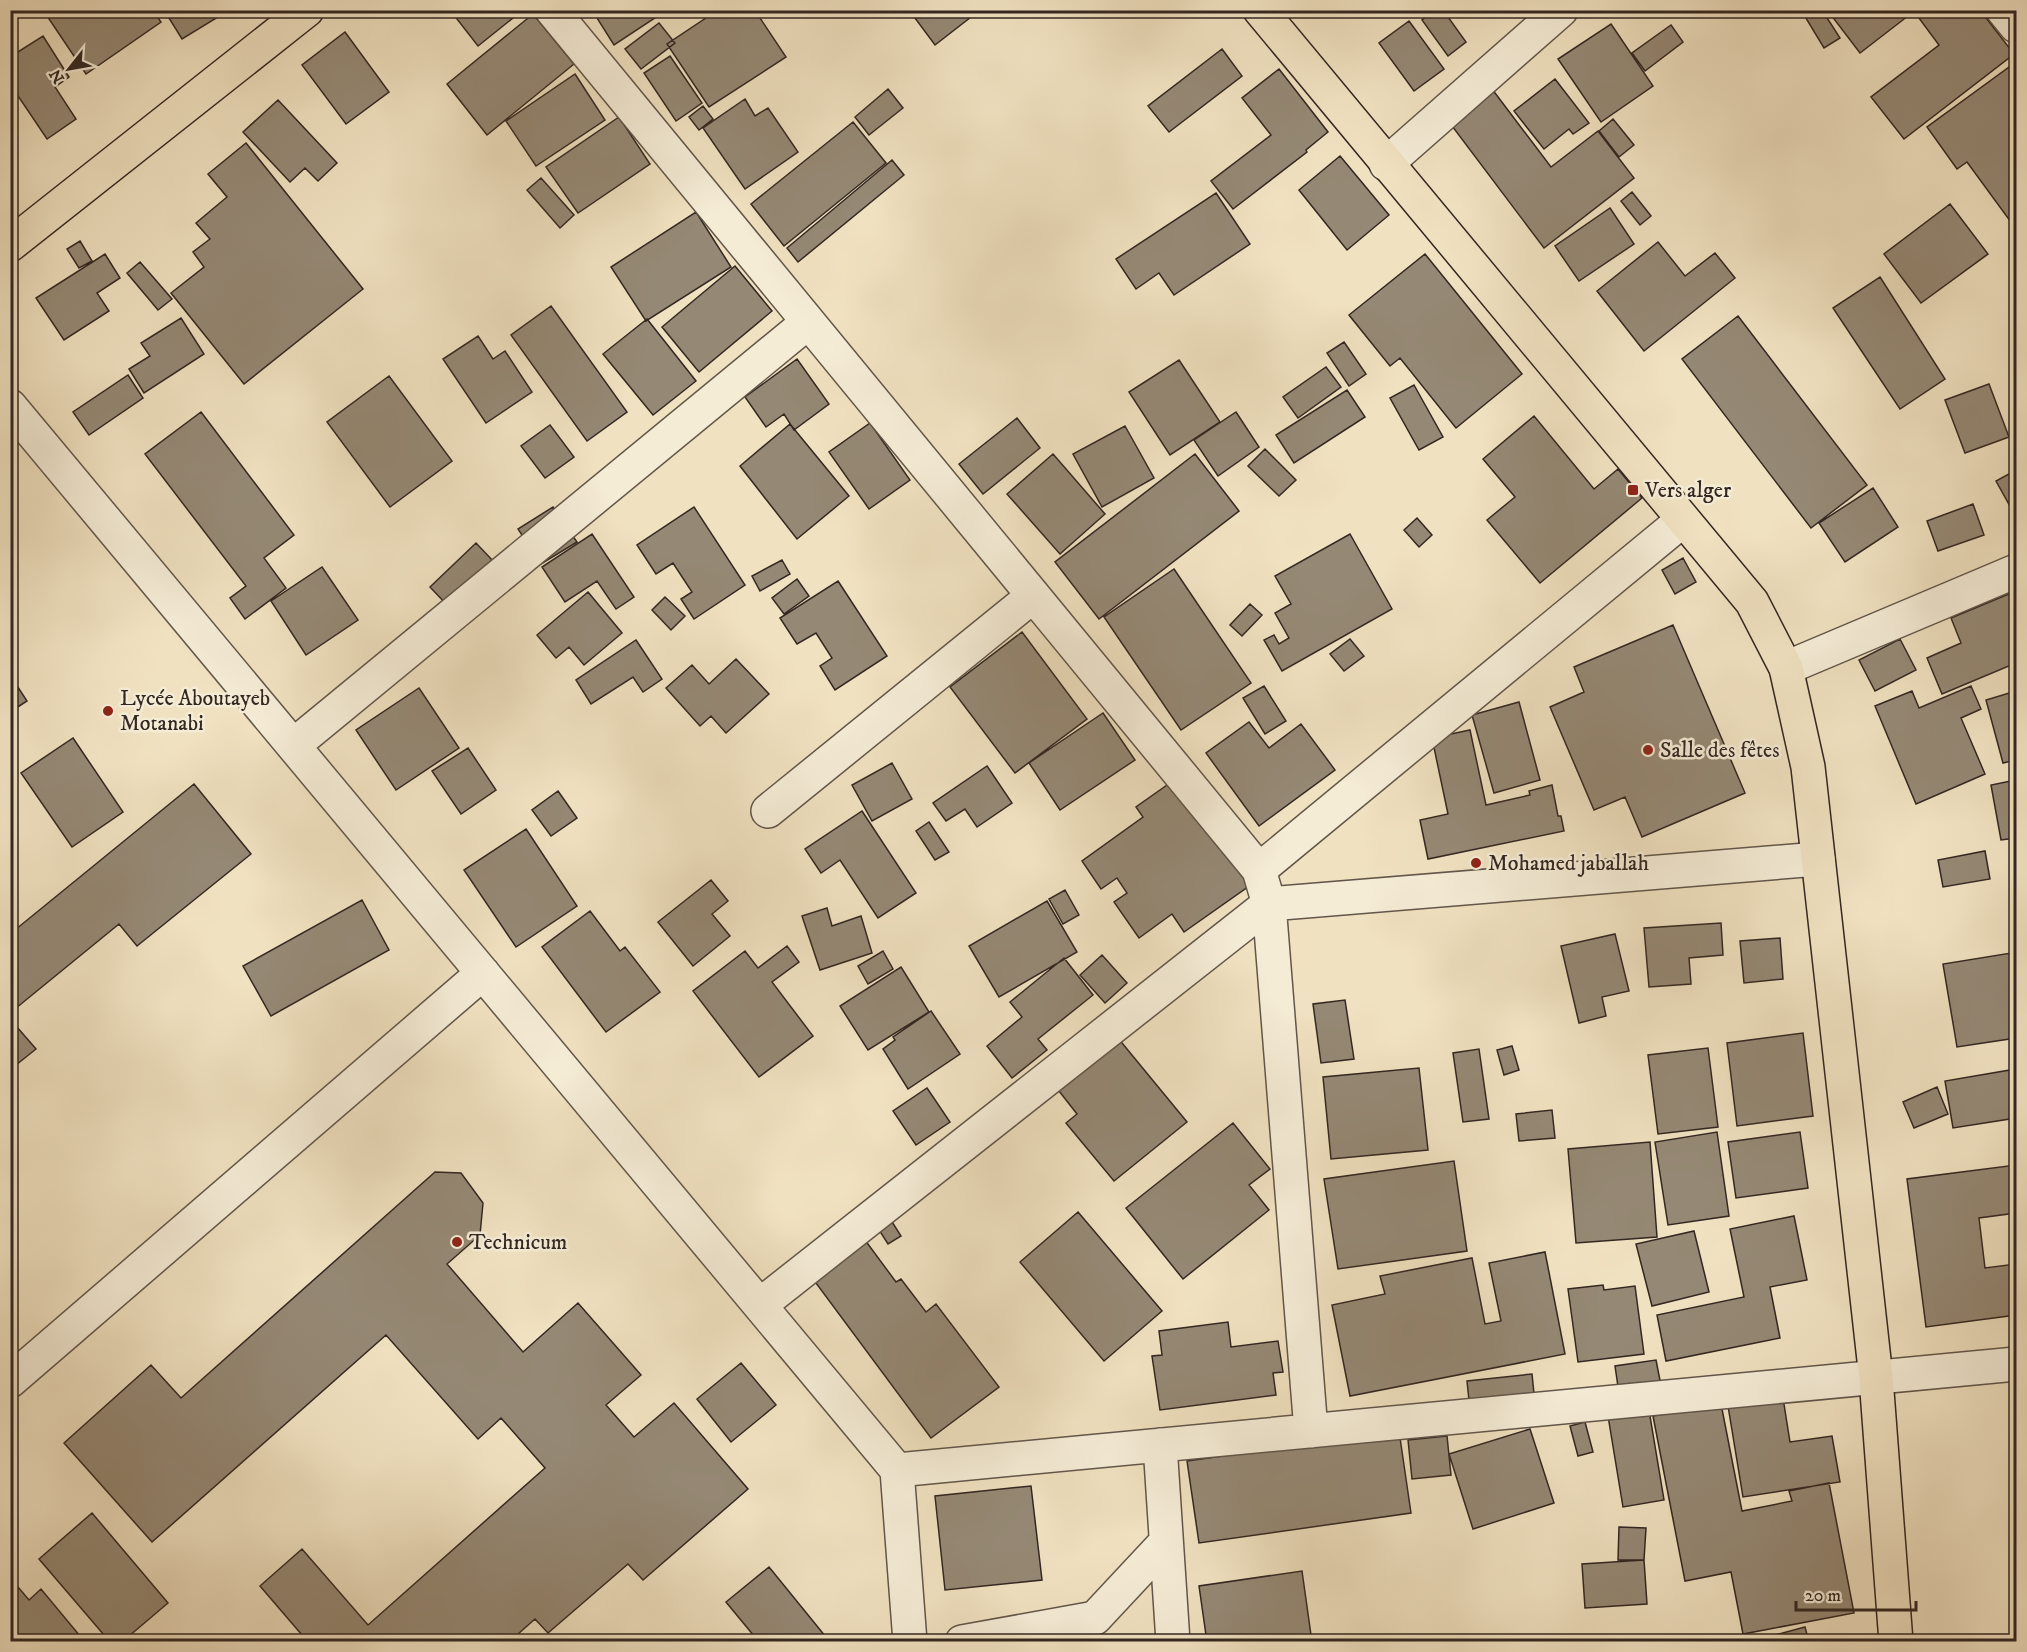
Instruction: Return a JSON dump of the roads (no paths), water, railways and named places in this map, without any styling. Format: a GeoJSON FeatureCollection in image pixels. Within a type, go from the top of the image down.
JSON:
{"type":"FeatureCollection","features":[{"type":"Feature","properties":{"kind":"main road"},"geometry":{"type":"LineString","coordinates":[[10,245],[308,10]]}},
{"type":"Feature","properties":{"kind":"main road"},"geometry":{"type":"LineString","coordinates":[[1260,10],[1752,602],[1786,668],[1808,767],[1876,1378],[1896,1641]]}},
{"type":"Feature","properties":{"kind":"street"},"geometry":{"type":"LineString","coordinates":[[552,10],[1259,870],[1269,904],[1311,1431]]}},
{"type":"Feature","properties":{"kind":"street"},"geometry":{"type":"LineString","coordinates":[[1386,164],[1561,10]]}},
{"type":"Feature","properties":{"kind":"street"},"geometry":{"type":"LineString","coordinates":[[2003,10],[2016,27]]}},
{"type":"Feature","properties":{"kind":"street"},"geometry":{"type":"LineString","coordinates":[[294,745],[807,323]]}},
{"type":"Feature","properties":{"kind":"street"},"geometry":{"type":"LineString","coordinates":[[10,406],[897,1470],[910,1641]]}},
{"type":"Feature","properties":{"kind":"street"},"geometry":{"type":"LineString","coordinates":[[1259,870],[1683,520]]}},
{"type":"Feature","properties":{"kind":"street"},"geometry":{"type":"LineString","coordinates":[[1786,668],[2016,571]]}},
{"type":"Feature","properties":{"kind":"street"},"geometry":{"type":"LineString","coordinates":[[768,811],[1033,596]]}},
{"type":"Feature","properties":{"kind":"street"},"geometry":{"type":"LineString","coordinates":[[759,1305],[1269,904],[1818,859]]}},
{"type":"Feature","properties":{"kind":"street"},"geometry":{"type":"LineString","coordinates":[[10,1381],[483,972]]}},
{"type":"Feature","properties":{"kind":"street"},"geometry":{"type":"LineString","coordinates":[[897,1470],[2016,1364]]}},
{"type":"Feature","properties":{"kind":"street"},"geometry":{"type":"LineString","coordinates":[[1160,1445],[1173,1641]]}},
{"type":"Feature","properties":{"kind":"street"},"geometry":{"type":"LineString","coordinates":[[962,1641],[1095,1618],[1166,1542]]}},
{"type":"Feature","properties":{"kind":"place","name":"Vers alger"},"geometry":{"type":"Point","coordinates":[1633,490]}},
{"type":"Feature","properties":{"kind":"place","name":"Lycée Aboutayeb Motanabi"},"geometry":{"type":"Point","coordinates":[108,711]}},
{"type":"Feature","properties":{"kind":"place","name":"Salle des fêtes"},"geometry":{"type":"Point","coordinates":[1648,750]}},
{"type":"Feature","properties":{"kind":"place","name":"Mohamed jaballah"},"geometry":{"type":"Point","coordinates":[1476,863]}},
{"type":"Feature","properties":{"kind":"place","name":"Technicum"},"geometry":{"type":"Point","coordinates":[457,1242]}}]}
